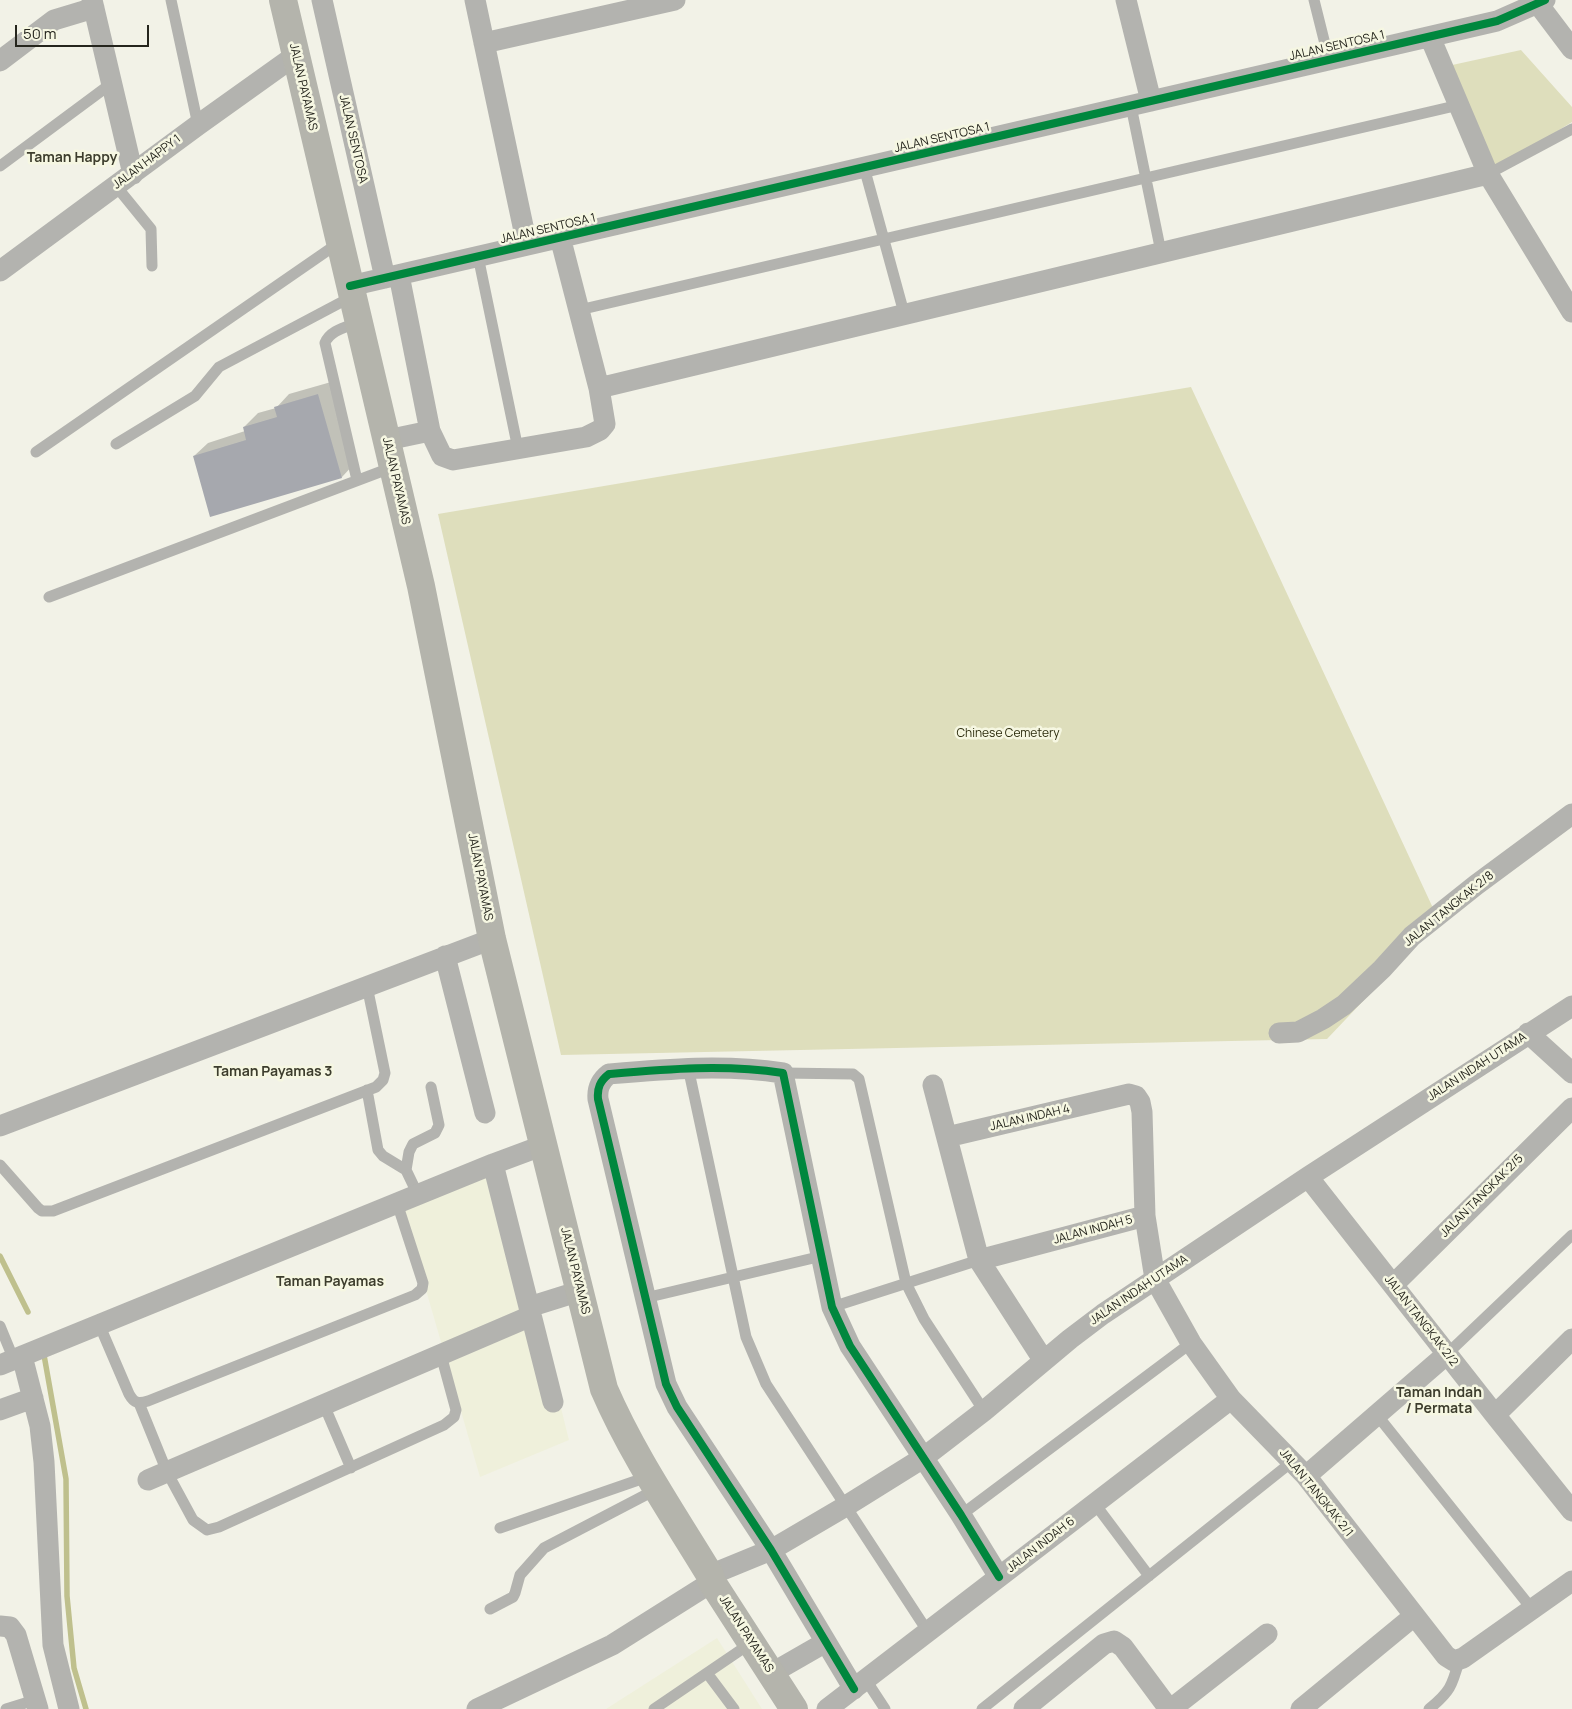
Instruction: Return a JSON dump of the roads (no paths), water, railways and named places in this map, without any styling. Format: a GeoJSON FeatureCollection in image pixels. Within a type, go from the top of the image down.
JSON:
{"type":"FeatureCollection","features":[{"type":"Feature","properties":{"kind":"highway","name":"JALAN PAYAMAS"},"geometry":{"type":"LineString","coordinates":[[283,0],[421,586],[492,938],[604,1389],[614,1412],[654,1482],[751,1643],[794,1709]]}},
{"type":"Feature","properties":{"kind":"street","name":"JALAN SENTOSA"},"geometry":{"type":"LineString","coordinates":[[322,0],[430,431],[442,456],[453,460],[586,437],[600,430],[605,424],[599,388],[560,237]]}},
{"type":"Feature","properties":{"kind":"street"},"geometry":{"type":"LineString","coordinates":[[475,0],[527,245]]}},
{"type":"Feature","properties":{"kind":"street"},"geometry":{"type":"LineString","coordinates":[[484,43],[675,0]]}},
{"type":"Feature","properties":{"kind":"street"},"geometry":{"type":"LineString","coordinates":[[1126,0],[1141,103]]}},
{"type":"Feature","properties":{"kind":"street","name":"JALAN SENTOSA 1"},"geometry":{"type":"LineString","coordinates":[[352,291],[392,276],[1497,21],[1539,1]]}},
{"type":"Feature","properties":{"kind":"street"},"geometry":{"type":"LineString","coordinates":[[1539,1],[1572,49]]}},
{"type":"Feature","properties":{"kind":"street"},"geometry":{"type":"LineString","coordinates":[[0,61],[54,20],[93,4],[133,174]]}},
{"type":"Feature","properties":{"kind":"street"},"geometry":{"type":"LineString","coordinates":[[1430,36],[1488,174],[1572,312]]}},
{"type":"Feature","properties":{"kind":"street","name":"JALAN HAPPY 1"},"geometry":{"type":"LineString","coordinates":[[0,271],[296,55]]}},
{"type":"Feature","properties":{"kind":"street"},"geometry":{"type":"LineString","coordinates":[[599,388],[904,313],[1488,174]]}},
{"type":"Feature","properties":{"kind":"street"},"geometry":{"type":"LineString","coordinates":[[387,440],[430,431]]}},
{"type":"Feature","properties":{"kind":"street","name":"JALAN TANGKAK 2/8"},"geometry":{"type":"LineString","coordinates":[[1279,1033],[1298,1032],[1344,1005],[1426,924],[1572,814]]}},
{"type":"Feature","properties":{"kind":"street"},"geometry":{"type":"LineString","coordinates":[[0,1126],[492,938]]}},
{"type":"Feature","properties":{"kind":"street"},"geometry":{"type":"LineString","coordinates":[[445,956],[485,1114]]}},
{"type":"Feature","properties":{"kind":"street","name":"JALAN INDAH UTAMA"},"geometry":{"type":"LineString","coordinates":[[477,1709],[612,1645],[711,1578],[770,1550],[923,1458],[984,1411],[1070,1338],[1154,1279],[1572,1006]]}},
{"type":"Feature","properties":{"kind":"street"},"geometry":{"type":"LineString","coordinates":[[1528,1033],[1572,1073]]}},
{"type":"Feature","properties":{"kind":"street"},"geometry":{"type":"LineString","coordinates":[[860,1684],[826,1642],[770,1550],[677,1407],[666,1384],[597,1092],[603,1079],[609,1074],[688,1068],[751,1068],[783,1073],[832,1307],[850,1346],[961,1515],[999,1577]]}},
{"type":"Feature","properties":{"kind":"street"},"geometry":{"type":"LineString","coordinates":[[933,1085],[979,1260],[1044,1361]]}},
{"type":"Feature","properties":{"kind":"street","name":"JALAN INDAH 4"},"geometry":{"type":"LineString","coordinates":[[947,1137],[1133,1094],[1140,1102],[1142,1112],[1145,1216]]}},
{"type":"Feature","properties":{"kind":"street","name":"JALAN TANGKAK 2/5"},"geometry":{"type":"LineString","coordinates":[[1393,1285],[1572,1108]]}},
{"type":"Feature","properties":{"kind":"street"},"geometry":{"type":"LineString","coordinates":[[69,1709],[54,1645],[44,1462],[40,1426],[33,1398],[12,1360],[492,1164],[544,1146]]}},
{"type":"Feature","properties":{"kind":"street"},"geometry":{"type":"LineString","coordinates":[[492,1164],[553,1402]]}},
{"type":"Feature","properties":{"kind":"street","name":"JALAN TANGKAK 2/2"},"geometry":{"type":"LineString","coordinates":[[1308,1177],[1572,1511]]}},
{"type":"Feature","properties":{"kind":"street","name":"JALAN INDAH 5"},"geometry":{"type":"LineString","coordinates":[[979,1260],[1145,1216],[1154,1279]]}},
{"type":"Feature","properties":{"kind":"street","name":"JALAN TANGKAK 2/1"},"geometry":{"type":"LineString","coordinates":[[1154,1279],[1191,1342],[1231,1399],[1299,1469],[1414,1616],[1452,1658]]}},
{"type":"Feature","properties":{"kind":"street"},"geometry":{"type":"LineString","coordinates":[[158,1476],[441,1355],[530,1312],[580,1291]]}},
{"type":"Feature","properties":{"kind":"street"},"geometry":{"type":"LineString","coordinates":[[1495,1415],[1572,1339]]}},
{"type":"Feature","properties":{"kind":"street"},"geometry":{"type":"LineString","coordinates":[[1299,1469],[1377,1415],[1447,1354]]}},
{"type":"Feature","properties":{"kind":"street"},"geometry":{"type":"LineString","coordinates":[[0,1410],[33,1398]]}},
{"type":"Feature","properties":{"kind":"street","name":"JALAN INDAH 6"},"geometry":{"type":"LineString","coordinates":[[827,1709],[1231,1399]]}},
{"type":"Feature","properties":{"kind":"street"},"geometry":{"type":"LineString","coordinates":[[1452,1658],[1532,1609],[1572,1580]]}},
{"type":"Feature","properties":{"kind":"street"},"geometry":{"type":"LineString","coordinates":[[1301,1709],[1414,1616]]}},
{"type":"Feature","properties":{"kind":"street"},"geometry":{"type":"LineString","coordinates":[[0,1626],[10,1627],[14,1630],[36,1704]]}},
{"type":"Feature","properties":{"kind":"street"},"geometry":{"type":"LineString","coordinates":[[1024,1709],[1104,1644],[1114,1641],[1123,1647],[1170,1709],[1266,1634]]}},
{"type":"Feature","properties":{"kind":"street"},"geometry":{"type":"LineString","coordinates":[[772,1673],[826,1642]]}},
{"type":"Feature","properties":{"kind":"street"},"geometry":{"type":"LineString","coordinates":[[18,1643],[54,1645]]}},
{"type":"Feature","properties":{"kind":"lane"},"geometry":{"type":"LineString","coordinates":[[171,0],[198,125]]}},
{"type":"Feature","properties":{"kind":"lane"},"geometry":{"type":"LineString","coordinates":[[1314,0],[1329,60]]}},
{"type":"Feature","properties":{"kind":"lane"},"geometry":{"type":"LineString","coordinates":[[0,166],[112,83]]}},
{"type":"Feature","properties":{"kind":"lane"},"geometry":{"type":"LineString","coordinates":[[1141,103],[1146,176],[1161,252]]}},
{"type":"Feature","properties":{"kind":"lane"},"geometry":{"type":"LineString","coordinates":[[579,310],[1146,176],[1459,105]]}},
{"type":"Feature","properties":{"kind":"lane"},"geometry":{"type":"LineString","coordinates":[[1488,174],[1572,129]]}},
{"type":"Feature","properties":{"kind":"lane"},"geometry":{"type":"LineString","coordinates":[[864,167],[904,313]]}},
{"type":"Feature","properties":{"kind":"lane"},"geometry":{"type":"LineString","coordinates":[[116,186],[151,229],[152,266]]}},
{"type":"Feature","properties":{"kind":"lane"},"geometry":{"type":"LineString","coordinates":[[36,452],[340,242]]}},
{"type":"Feature","properties":{"kind":"lane"},"geometry":{"type":"LineString","coordinates":[[478,256],[518,449]]}},
{"type":"Feature","properties":{"kind":"lane"},"geometry":{"type":"LineString","coordinates":[[116,444],[195,396],[216,368],[352,291]]}},
{"type":"Feature","properties":{"kind":"lane"},"geometry":{"type":"LineString","coordinates":[[357,480],[326,348],[327,338],[330,335],[359,322]]}},
{"type":"Feature","properties":{"kind":"lane"},"geometry":{"type":"LineString","coordinates":[[49,597],[393,466]]}},
{"type":"Feature","properties":{"kind":"lane"},"geometry":{"type":"LineString","coordinates":[[0,1165],[38,1208],[42,1211],[53,1211],[367,1090],[380,1083],[385,1073],[367,986]]}},
{"type":"Feature","properties":{"kind":"lane"},"geometry":{"type":"LineString","coordinates":[[688,1068],[746,1337],[766,1384],[928,1632]]}},
{"type":"Feature","properties":{"kind":"lane"},"geometry":{"type":"LineString","coordinates":[[783,1073],[853,1074],[859,1079],[906,1283],[924,1319],[984,1411]]}},
{"type":"Feature","properties":{"kind":"lane"},"geometry":{"type":"LineString","coordinates":[[406,1170],[410,1147],[417,1141],[435,1133],[439,1125],[431,1087]]}},
{"type":"Feature","properties":{"kind":"lane"},"geometry":{"type":"LineString","coordinates":[[367,1090],[378,1150],[383,1156],[406,1170],[418,1195]]}},
{"type":"Feature","properties":{"kind":"lane"},"geometry":{"type":"LineString","coordinates":[[99,1324],[129,1394],[133,1401],[139,1403],[415,1295],[422,1289],[423,1283],[397,1203]]}},
{"type":"Feature","properties":{"kind":"lane"},"geometry":{"type":"LineString","coordinates":[[1447,1354],[1572,1235]]}},
{"type":"Feature","properties":{"kind":"lane"},"geometry":{"type":"LineString","coordinates":[[645,1298],[822,1256]]}},
{"type":"Feature","properties":{"kind":"lane"},"geometry":{"type":"LineString","coordinates":[[832,1307],[979,1260]]}},
{"type":"Feature","properties":{"kind":"lane"},"geometry":{"type":"LineString","coordinates":[[0,1326],[12,1360]]}},
{"type":"Feature","properties":{"kind":"lane"},"geometry":{"type":"LineString","coordinates":[[961,1515],[1191,1342]]}},
{"type":"Feature","properties":{"kind":"lane"},"geometry":{"type":"LineString","coordinates":[[139,1403],[158,1476],[193,1520],[207,1530],[219,1527],[444,1425],[454,1417],[456,1410],[441,1355]]}},
{"type":"Feature","properties":{"kind":"lane"},"geometry":{"type":"LineString","coordinates":[[324,1405],[351,1468]]}},
{"type":"Feature","properties":{"kind":"lane"},"geometry":{"type":"LineString","coordinates":[[1377,1415],[1532,1609]]}},
{"type":"Feature","properties":{"kind":"lane"},"geometry":{"type":"LineString","coordinates":[[982,1709],[1149,1576],[1299,1469]]}},
{"type":"Feature","properties":{"kind":"lane"},"geometry":{"type":"LineString","coordinates":[[500,1528],[654,1482]]}},
{"type":"Feature","properties":{"kind":"lane"},"geometry":{"type":"LineString","coordinates":[[490,1609],[513,1597],[520,1575],[544,1548],[654,1482]]}},
{"type":"Feature","properties":{"kind":"lane"},"geometry":{"type":"LineString","coordinates":[[1095,1504],[1149,1576]]}},
{"type":"Feature","properties":{"kind":"lane"},"geometry":{"type":"LineString","coordinates":[[654,1709],[751,1643]]}},
{"type":"Feature","properties":{"kind":"lane"},"geometry":{"type":"LineString","coordinates":[[1429,1709],[1448,1691],[1453,1683],[1452,1658]]}},
{"type":"Feature","properties":{"kind":"lane"},"geometry":{"type":"LineString","coordinates":[[707,1673],[734,1709]]}},
{"type":"Feature","properties":{"kind":"lane"},"geometry":{"type":"LineString","coordinates":[[860,1684],[885,1709]]}},
{"type":"Feature","properties":{"kind":"lane"},"geometry":{"type":"LineString","coordinates":[[6,1709],[36,1704]]}},
{"type":"Feature","properties":{"kind":"waterway"},"geometry":{"type":"LineString","coordinates":[[0,1256],[28,1312]]}},
{"type":"Feature","properties":{"kind":"waterway"},"geometry":{"type":"LineString","coordinates":[[44,1355],[66,1479],[67,1596],[74,1668],[86,1709]]}},
{"type":"Feature","properties":{"kind":"district","name":"Taman Happy"},"geometry":{"type":"Point","coordinates":[72,158]}},
{"type":"Feature","properties":{"kind":"district","name":"Taman Payamas 3"},"geometry":{"type":"Point","coordinates":[273,1072]}},
{"type":"Feature","properties":{"kind":"district","name":"Taman Payamas"},"geometry":{"type":"Point","coordinates":[330,1282]}},
{"type":"Feature","properties":{"kind":"district","name":"Taman Indah / Permata"},"geometry":{"type":"Point","coordinates":[1439,1402]}},
{"type":"Feature","properties":{"kind":"park label","name":"Chinese Cemetery"},"geometry":{"type":"Point","coordinates":[1008,734]}}]}
